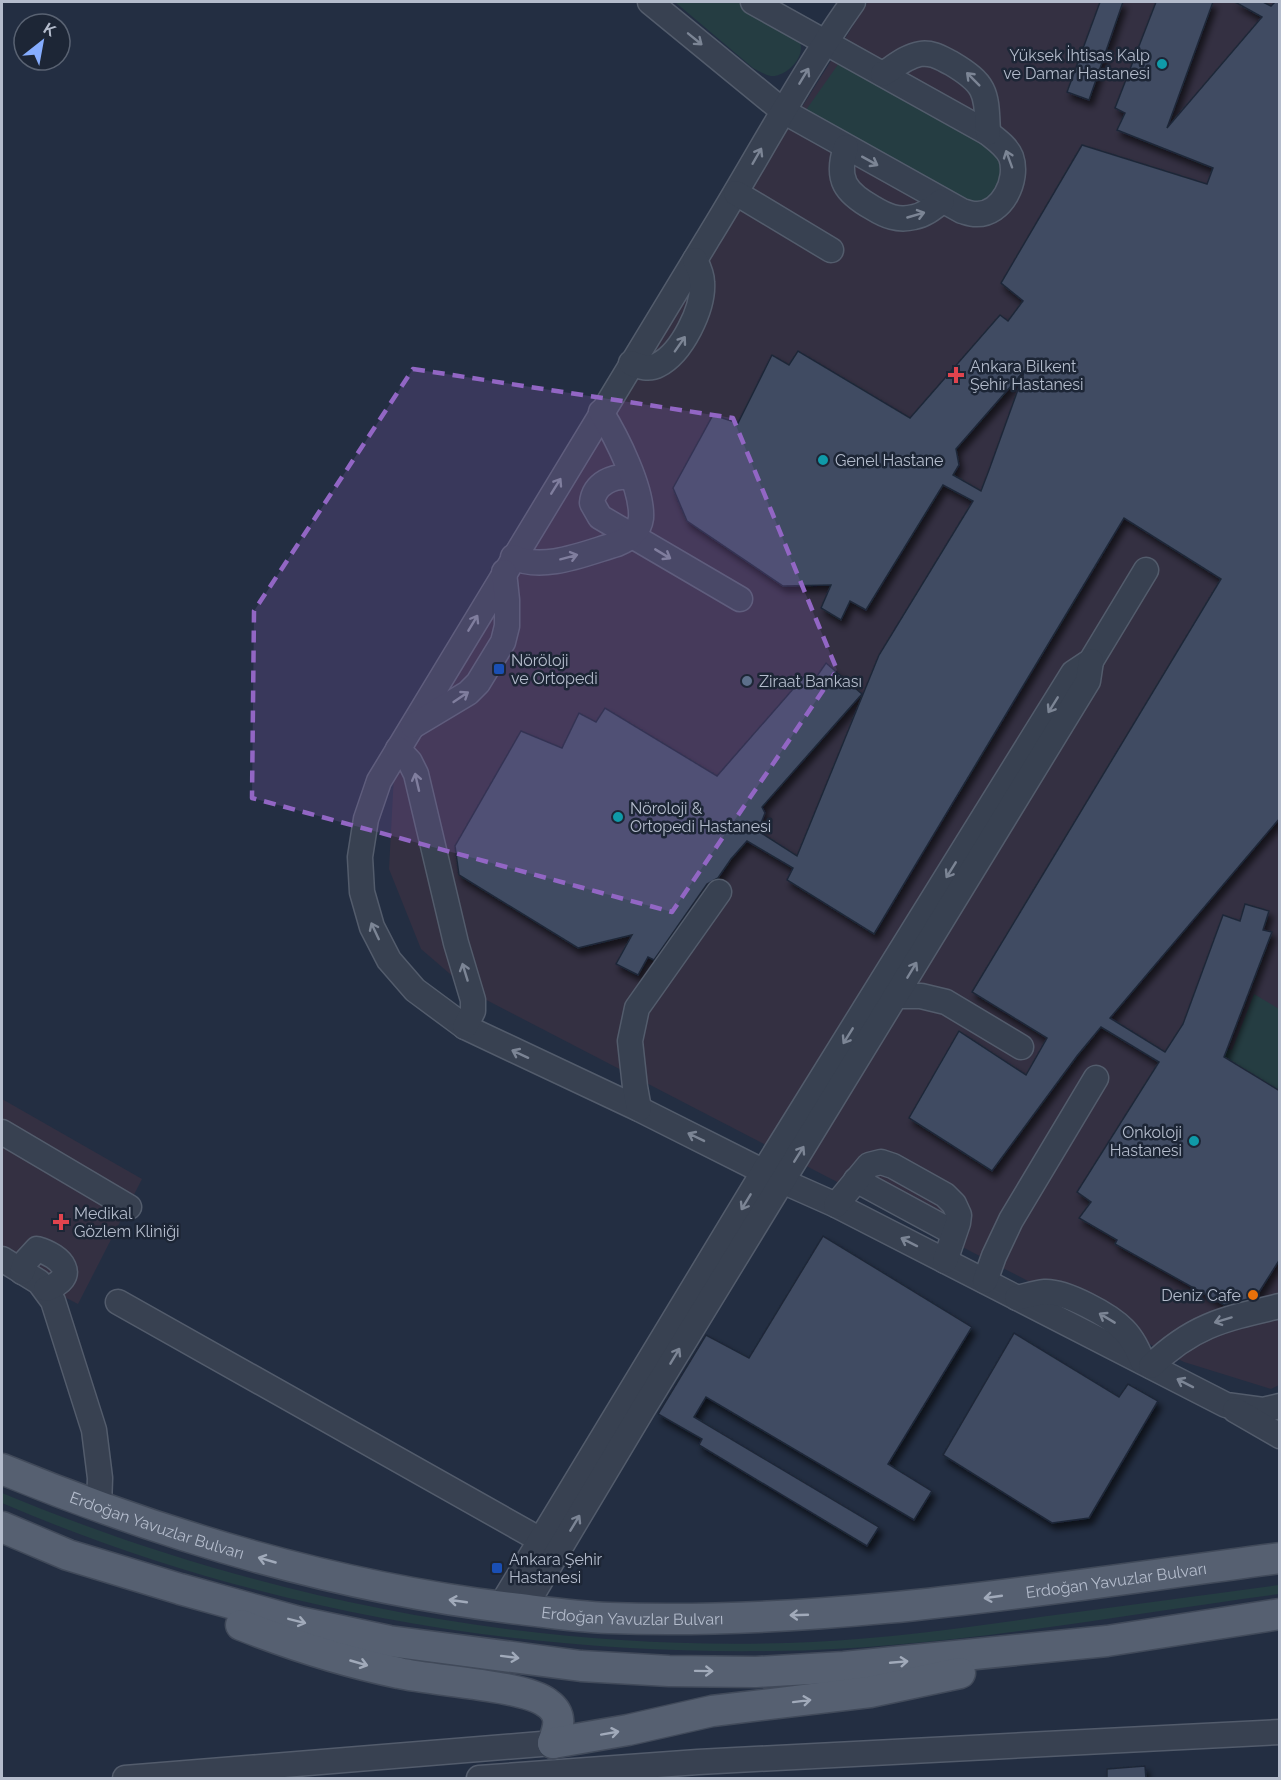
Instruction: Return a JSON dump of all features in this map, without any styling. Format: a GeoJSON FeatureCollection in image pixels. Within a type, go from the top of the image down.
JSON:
{"type":"FeatureCollection","features":[{"type":"Feature","properties":{"kind":"main road","name":"Erdoğan Yavuzlar Bulvarı"},"geometry":{"type":"LineString","coordinates":[[2,1469],[159,1528],[314,1573],[424,1596],[607,1618],[666,1619],[838,1613],[952,1602],[1280,1558]]}},
{"type":"Feature","properties":{"kind":"main road"},"geometry":{"type":"LineString","coordinates":[[2,1527],[303,1647],[400,1674],[532,1695],[546,1701],[560,1719],[553,1743]]}},
{"type":"Feature","properties":{"kind":"main road"},"geometry":{"type":"LineString","coordinates":[[68,1555],[299,1622],[389,1641],[581,1666],[680,1671],[777,1671],[897,1662],[1107,1641],[1280,1614]]}},
{"type":"Feature","properties":{"kind":"main road"},"geometry":{"type":"LineString","coordinates":[[553,1743],[628,1730],[712,1711],[870,1692],[1107,1641]]}},
{"type":"Feature","properties":{"kind":"street"},"geometry":{"type":"LineString","coordinates":[[650,2],[783,111],[846,147],[962,211],[976,214],[990,211],[1002,201],[1010,189],[1013,173],[1011,157],[1003,145],[988,133],[753,2]]}},
{"type":"Feature","properties":{"kind":"street"},"geometry":{"type":"LineString","coordinates":[[853,2],[825,41],[736,193],[508,564],[379,781],[366,819],[360,857],[362,892],[372,927],[389,960],[415,990],[465,1027],[836,1205],[1226,1405],[1280,1436]]}},
{"type":"Feature","properties":{"kind":"street"},"geometry":{"type":"LineString","coordinates":[[883,74],[918,54],[938,56],[971,75],[979,84],[986,101],[988,133]]}},
{"type":"Feature","properties":{"kind":"street"},"geometry":{"type":"LineString","coordinates":[[846,147],[842,173],[846,187],[854,198],[886,216],[896,218],[914,217],[930,210],[942,201]]}},
{"type":"Feature","properties":{"kind":"street"},"geometry":{"type":"LineString","coordinates":[[736,193],[831,250]]}},
{"type":"Feature","properties":{"kind":"street"},"geometry":{"type":"LineString","coordinates":[[632,363],[647,368],[658,365],[676,350],[683,340],[694,320],[701,300],[702,280],[695,260]]}},
{"type":"Feature","properties":{"kind":"street"},"geometry":{"type":"LineString","coordinates":[[508,564],[546,563],[617,544],[632,536],[640,518],[638,497],[618,441],[601,412]]}},
{"type":"Feature","properties":{"kind":"street"},"geometry":{"type":"LineString","coordinates":[[632,477],[606,481],[594,494],[592,503],[600,517],[740,599]]}},
{"type":"Feature","properties":{"kind":"street"},"geometry":{"type":"LineString","coordinates":[[411,727],[468,693],[478,682],[503,642],[507,627],[508,564]]}},
{"type":"Feature","properties":{"kind":"street"},"geometry":{"type":"LineString","coordinates":[[773,1176],[896,996],[1088,681],[1091,661],[1146,570]]}},
{"type":"Feature","properties":{"kind":"street"},"geometry":{"type":"LineString","coordinates":[[512,1608],[1073,673],[1091,661]]}},
{"type":"Feature","properties":{"kind":"street"},"geometry":{"type":"LineString","coordinates":[[398,749],[410,762],[416,774],[456,943],[473,1000],[473,1011],[465,1027]]}},
{"type":"Feature","properties":{"kind":"street"},"geometry":{"type":"LineString","coordinates":[[639,1109],[634,1087],[630,1041],[637,1008],[719,892]]}},
{"type":"Feature","properties":{"kind":"street"},"geometry":{"type":"LineString","coordinates":[[896,996],[921,996],[946,1002],[1021,1047]]}},
{"type":"Feature","properties":{"kind":"street"},"geometry":{"type":"LineString","coordinates":[[985,1281],[1011,1220],[1096,1078]]}},
{"type":"Feature","properties":{"kind":"street"},"geometry":{"type":"LineString","coordinates":[[2,1131],[129,1207]]}},
{"type":"Feature","properties":{"kind":"street"},"geometry":{"type":"LineString","coordinates":[[836,1205],[856,1180],[954,1233],[945,1261]]}},
{"type":"Feature","properties":{"kind":"street"},"geometry":{"type":"LineString","coordinates":[[2,1260],[22,1272],[26,1261],[37,1249],[48,1252],[60,1260],[64,1268],[62,1279],[56,1286],[46,1289],[53,1302],[94,1430],[100,1478],[99,1506]]}},
{"type":"Feature","properties":{"kind":"street"},"geometry":{"type":"LineString","coordinates":[[118,1302],[550,1545]]}},
{"type":"Feature","properties":{"kind":"street"},"geometry":{"type":"LineString","coordinates":[[1147,1364],[1203,1327],[1228,1318],[1280,1306]]}},
{"type":"Feature","properties":{"kind":"street"},"geometry":{"type":"LineString","coordinates":[[1226,1405],[1263,1410],[1280,1406]]}},
{"type":"Feature","properties":{"kind":"street"},"geometry":{"type":"LineString","coordinates":[[479,1779],[698,1762],[1280,1732]]}},
{"type":"Feature","properties":{"kind":"street"},"geometry":{"type":"LineString","coordinates":[[125,1779],[553,1743]]}},
{"type":"Feature","properties":{"kind":"highlighted area"},"geometry":{"type":"Polygon","coordinates":[[[413,369],[733,418],[837,670],[672,912],[252,798],[254,611],[413,369]]]}},
{"type":"Feature","properties":{"kind":"shaded area","name":"Ankara Bilkent Şehir Hastanesi"},"geometry":{"type":"Polygon","coordinates":[[[868,2],[1279,2],[1279,1385],[1271,1389],[1184,1362],[471,992],[421,949],[389,869],[394,774],[398,749],[868,2]]]}},
{"type":"Feature","properties":{"kind":"shaded area","name":"Medikal Gözlem Kliniği"},"geometry":{"type":"Polygon","coordinates":[[[2,1099],[142,1179],[78,1304],[2,1265],[2,1099]]]}},
{"type":"Feature","properties":{"kind":"green space"},"geometry":{"type":"Polygon","coordinates":[[[675,2],[746,2],[799,39],[801,48],[798,58],[791,68],[781,74],[771,76],[764,74],[753,68],[675,2]]]}},
{"type":"Feature","properties":{"kind":"green space"},"geometry":{"type":"Polygon","coordinates":[[[844,56],[1000,148],[1005,176],[993,195],[979,204],[962,203],[806,110],[844,56]]]}},
{"type":"Feature","properties":{"kind":"green space"},"geometry":{"type":"Polygon","coordinates":[[[1254,994],[1279,1009],[1279,1091],[1223,1056],[1225,1048],[1232,1050],[1254,994]]]}},
{"type":"Feature","properties":{"kind":"green space"},"geometry":{"type":"Polygon","coordinates":[[[2,1493],[99,1531],[198,1563],[298,1590],[399,1612],[501,1628],[604,1639],[708,1643],[812,1642],[955,1629],[1279,1585],[1279,1594],[963,1638],[836,1649],[674,1650],[575,1644],[477,1633],[379,1618],[283,1597],[187,1571],[94,1539],[2,1503],[2,1493]]]}},
{"type":"Feature","properties":{"kind":"building"},"geometry":{"type":"Polygon","coordinates":[[[1100,2],[1123,2],[1089,100],[1067,92],[1100,2]]]}},
{"type":"Feature","properties":{"kind":"building"},"geometry":{"type":"Polygon","coordinates":[[[1156,2],[1213,2],[1167,128],[1262,17],[1235,2],[1263,2],[1271,6],[1275,2],[1280,2],[1280,818],[1110,1018],[1165,1052],[1183,1024],[1223,915],[1240,921],[1245,904],[1269,911],[1263,930],[1272,932],[1224,1057],[1280,1091],[1280,1259],[1256,1297],[1224,1305],[1115,1244],[1117,1240],[1079,1218],[1091,1202],[1077,1192],[1159,1062],[1101,1027],[992,1171],[909,1118],[959,1031],[1026,1075],[1047,1038],[972,992],[1221,579],[1124,518],[874,934],[787,880],[793,868],[747,841],[718,878],[707,884],[654,960],[648,957],[638,975],[616,964],[632,935],[578,948],[459,875],[455,846],[521,731],[562,748],[579,713],[596,722],[605,708],[717,776],[807,673],[815,679],[826,663],[862,694],[762,807],[765,813],[758,831],[797,856],[879,655],[973,501],[943,485],[866,610],[850,601],[841,620],[821,608],[831,585],[783,586],[687,521],[673,488],[713,415],[738,423],[772,355],[789,365],[798,351],[910,418],[1000,315],[1008,321],[1023,301],[1001,283],[1082,145],[1207,184],[1213,168],[1117,130],[1125,113],[1115,108],[1156,2]],[[1025,370],[956,449],[959,465],[953,475],[981,491],[1025,370]]]}},
{"type":"Feature","properties":{"kind":"building"},"geometry":{"type":"Polygon","coordinates":[[[823,1236],[972,1327],[888,1464],[932,1491],[914,1520],[706,1397],[694,1417],[879,1527],[867,1546],[699,1445],[702,1439],[658,1414],[706,1335],[749,1358],[823,1236]]]}},
{"type":"Feature","properties":{"kind":"building"},"geometry":{"type":"Polygon","coordinates":[[[1014,1333],[1119,1397],[1128,1384],[1158,1401],[1089,1518],[1052,1523],[943,1455],[1014,1333]]]}},
{"type":"Feature","properties":{"kind":"building"},"geometry":{"type":"Polygon","coordinates":[[[1145,1766],[1146,1779],[1107,1779],[1107,1769],[1145,1766]]]}},
{"type":"Feature","properties":{"kind":"place","name":"Yüksek İhtisas Kalp ve Damar Hastanesi"},"geometry":{"type":"Point","coordinates":[1162,64]}},
{"type":"Feature","properties":{"kind":"place","name":"Ankara Bilkent Şehir Hastanesi"},"geometry":{"type":"Point","coordinates":[956,375]}},
{"type":"Feature","properties":{"kind":"place","name":"Genel Hastane"},"geometry":{"type":"Point","coordinates":[823,460]}},
{"type":"Feature","properties":{"kind":"place","name":"Nöröloji ve Ortopedi"},"geometry":{"type":"Point","coordinates":[499,669]}},
{"type":"Feature","properties":{"kind":"place","name":"Ziraat Bankası"},"geometry":{"type":"Point","coordinates":[747,681]}},
{"type":"Feature","properties":{"kind":"place","name":"Nöroloji & Ortopedi Hastanesi"},"geometry":{"type":"Point","coordinates":[618,817]}},
{"type":"Feature","properties":{"kind":"place","name":"Onkoloji Hastanesi"},"geometry":{"type":"Point","coordinates":[1194,1141]}},
{"type":"Feature","properties":{"kind":"place","name":"Medikal Gözlem Kliniği"},"geometry":{"type":"Point","coordinates":[61,1222]}},
{"type":"Feature","properties":{"kind":"place","name":"Deniz Cafe"},"geometry":{"type":"Point","coordinates":[1253,1295]}},
{"type":"Feature","properties":{"kind":"place","name":"Ankara Şehir Hastanesi"},"geometry":{"type":"Point","coordinates":[497,1568]}}]}
